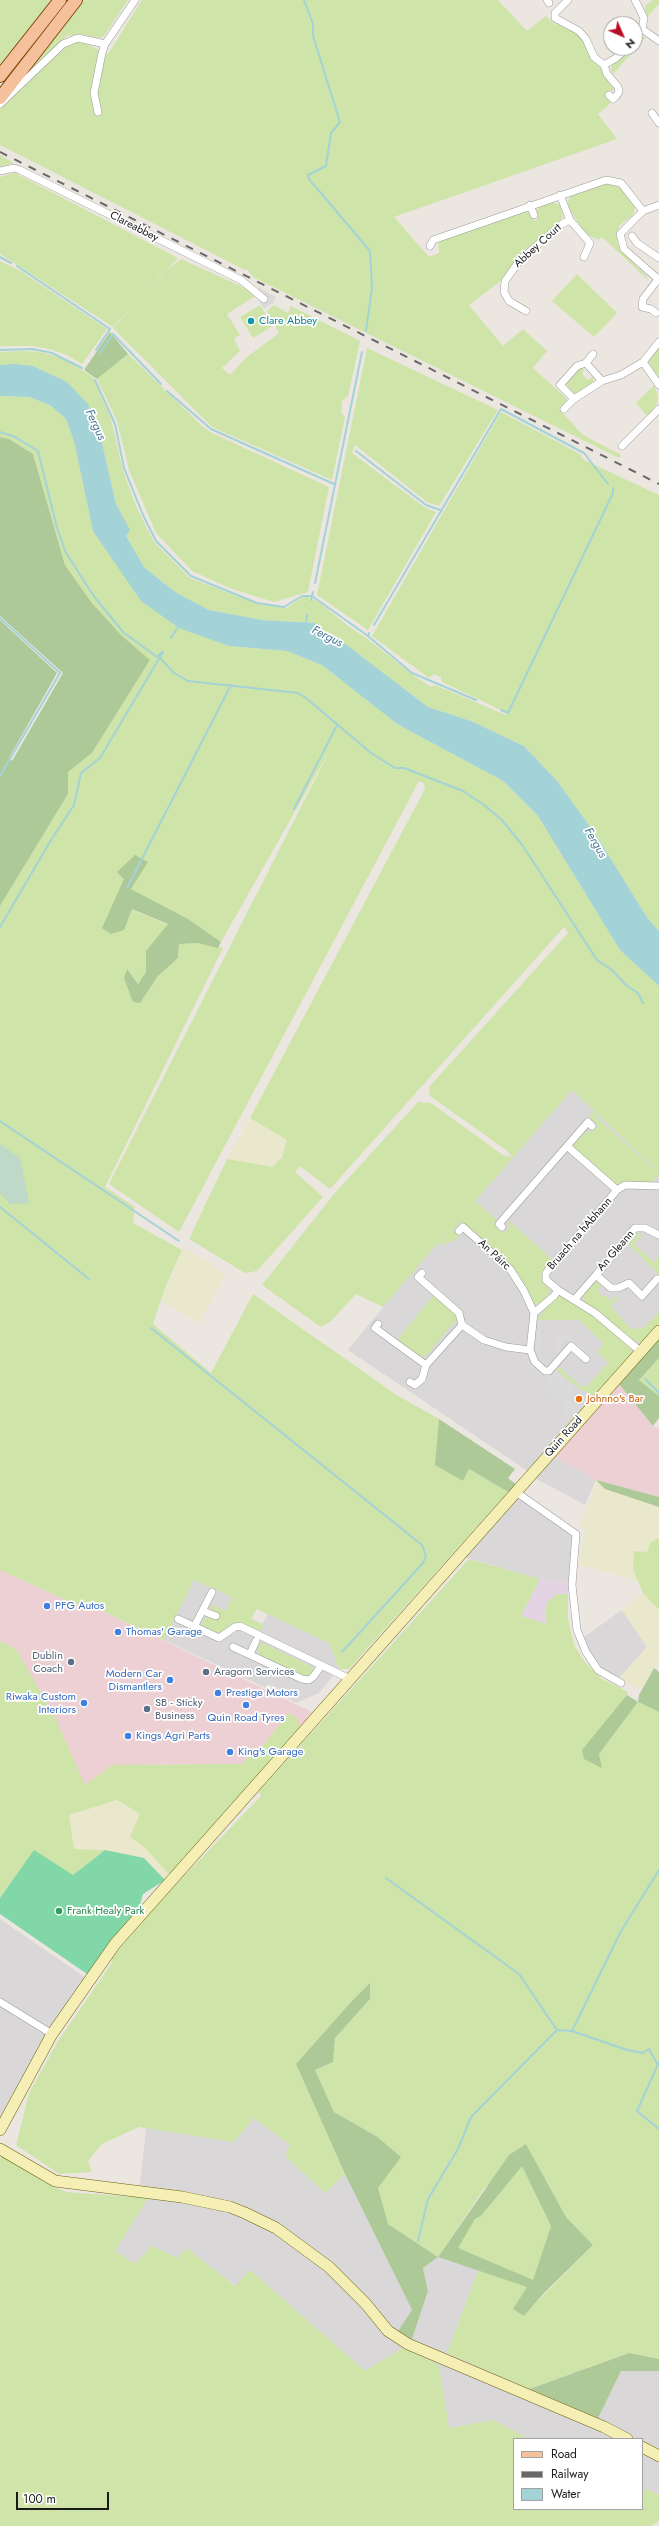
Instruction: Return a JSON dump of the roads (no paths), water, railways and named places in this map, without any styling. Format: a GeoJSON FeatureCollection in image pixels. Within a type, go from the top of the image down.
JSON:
{"type":"FeatureCollection","features":[{"type":"Feature","properties":{"kind":"main road"},"geometry":{"type":"LineString","coordinates":[[0,76],[60,0]]}},
{"type":"Feature","properties":{"kind":"main road"},"geometry":{"type":"LineString","coordinates":[[0,98],[76,0]]}},
{"type":"Feature","properties":{"kind":"main road","name":"Quin Road"},"geometry":{"type":"LineString","coordinates":[[0,2130],[52,2034],[115,1944],[659,1331]]}},
{"type":"Feature","properties":{"kind":"main road"},"geometry":{"type":"LineString","coordinates":[[0,2149],[46,2177],[66,2184],[182,2197],[230,2207],[245,2213],[276,2228],[329,2267],[388,2330],[408,2344],[597,2424],[625,2438]]}},
{"type":"Feature","properties":{"kind":"main road"},"geometry":{"type":"LineString","coordinates":[[643,2448],[659,2456]]}},
{"type":"Feature","properties":{"kind":"street"},"geometry":{"type":"LineString","coordinates":[[98,112],[95,86],[98,68],[105,44],[135,0]]}},
{"type":"Feature","properties":{"kind":"street"},"geometry":{"type":"LineString","coordinates":[[568,0],[555,13],[555,18],[583,35],[594,57],[604,65],[607,74],[619,92],[613,99],[609,95]]}},
{"type":"Feature","properties":{"kind":"street"},"geometry":{"type":"LineString","coordinates":[[635,0],[643,16]]}},
{"type":"Feature","properties":{"kind":"street"},"geometry":{"type":"LineString","coordinates":[[643,30],[659,41]]}},
{"type":"Feature","properties":{"kind":"street"},"geometry":{"type":"LineString","coordinates":[[0,104],[63,44],[78,38],[105,44]]}},
{"type":"Feature","properties":{"kind":"street"},"geometry":{"type":"LineString","coordinates":[[604,65],[618,56]]}},
{"type":"Feature","properties":{"kind":"street"},"geometry":{"type":"LineString","coordinates":[[652,113],[659,123]]}},
{"type":"Feature","properties":{"kind":"street","name":"Clareabbey"},"geometry":{"type":"LineString","coordinates":[[0,171],[10,169],[20,170],[241,280],[264,299]]}},
{"type":"Feature","properties":{"kind":"street"},"geometry":{"type":"LineString","coordinates":[[430,246],[433,240],[530,204],[606,180],[621,183],[642,211]]}},
{"type":"Feature","properties":{"kind":"street","name":"Abbey Court"},"geometry":{"type":"LineString","coordinates":[[560,195],[570,220],[590,243],[584,257]]}},
{"type":"Feature","properties":{"kind":"street"},"geometry":{"type":"LineString","coordinates":[[530,204],[534,215]]}},
{"type":"Feature","properties":{"kind":"street"},"geometry":{"type":"LineString","coordinates":[[656,314],[651,309],[642,307],[643,299],[659,280],[624,249],[620,243],[620,234],[623,229],[642,211],[659,205]]}},
{"type":"Feature","properties":{"kind":"street","name":"Abbey Court"},"geometry":{"type":"LineString","coordinates":[[526,311],[509,301],[504,292],[505,281],[526,255],[562,224],[570,220]]}},
{"type":"Feature","properties":{"kind":"street"},"geometry":{"type":"LineString","coordinates":[[632,236],[637,243],[659,258]]}},
{"type":"Feature","properties":{"kind":"street"},"geometry":{"type":"LineString","coordinates":[[564,410],[574,398],[602,381],[621,374],[643,362],[659,342]]}},
{"type":"Feature","properties":{"kind":"street"},"geometry":{"type":"LineString","coordinates":[[574,398],[560,385],[577,366],[586,363],[593,354]]}},
{"type":"Feature","properties":{"kind":"street"},"geometry":{"type":"LineString","coordinates":[[643,362],[659,385]]}},
{"type":"Feature","properties":{"kind":"street"},"geometry":{"type":"LineString","coordinates":[[586,363],[602,381]]}},
{"type":"Feature","properties":{"kind":"street"},"geometry":{"type":"LineString","coordinates":[[622,446],[659,409]]}},
{"type":"Feature","properties":{"kind":"street"},"geometry":{"type":"LineString","coordinates":[[502,1227],[499,1224],[588,1122],[592,1126]]}},
{"type":"Feature","properties":{"kind":"street","name":"Bruach na hAbhann"},"geometry":{"type":"LineString","coordinates":[[567,1146],[617,1190]]}},
{"type":"Feature","properties":{"kind":"street","name":"Bruach na hAbhann"},"geometry":{"type":"LineString","coordinates":[[640,1352],[595,1312],[558,1290],[546,1280],[546,1273],[617,1190],[626,1185],[659,1186]]}},
{"type":"Feature","properties":{"kind":"street","name":"An Páirc"},"geometry":{"type":"LineString","coordinates":[[459,1230],[463,1227],[510,1269],[534,1313]]}},
{"type":"Feature","properties":{"kind":"street","name":"An Gleann"},"geometry":{"type":"LineString","coordinates":[[575,1299],[635,1228],[645,1228],[659,1235]]}},
{"type":"Feature","properties":{"kind":"street"},"geometry":{"type":"LineString","coordinates":[[422,1273],[418,1277],[459,1313],[462,1325],[484,1340],[506,1347],[530,1350]]}},
{"type":"Feature","properties":{"kind":"street","name":"An Gleann"},"geometry":{"type":"LineString","coordinates":[[596,1274],[611,1288],[618,1288],[629,1283],[642,1296],[657,1279]]}},
{"type":"Feature","properties":{"kind":"street"},"geometry":{"type":"LineString","coordinates":[[558,1290],[554,1296],[534,1313],[530,1350],[535,1362],[545,1371],[549,1371],[571,1346],[586,1359]]}},
{"type":"Feature","properties":{"kind":"street"},"geometry":{"type":"LineString","coordinates":[[378,1324],[375,1328],[426,1365]]}},
{"type":"Feature","properties":{"kind":"street"},"geometry":{"type":"LineString","coordinates":[[410,1382],[415,1385],[422,1378],[426,1365],[462,1325]]}},
{"type":"Feature","properties":{"kind":"street"},"geometry":{"type":"LineString","coordinates":[[516,1492],[576,1534],[572,1585],[577,1630],[586,1652],[598,1670],[621,1683]]}},
{"type":"Feature","properties":{"kind":"street"},"geometry":{"type":"LineString","coordinates":[[194,1627],[212,1592]]}},
{"type":"Feature","properties":{"kind":"street"},"geometry":{"type":"LineString","coordinates":[[203,1610],[216,1616]]}},
{"type":"Feature","properties":{"kind":"street"},"geometry":{"type":"LineString","coordinates":[[178,1619],[219,1638],[235,1627],[240,1626],[350,1679]]}},
{"type":"Feature","properties":{"kind":"street"},"geometry":{"type":"LineString","coordinates":[[250,1654],[256,1641]]}},
{"type":"Feature","properties":{"kind":"street"},"geometry":{"type":"LineString","coordinates":[[233,1647],[309,1680],[321,1666]]}},
{"type":"Feature","properties":{"kind":"street"},"geometry":{"type":"LineString","coordinates":[[0,2002],[52,2034]]}},
{"type":"Feature","properties":{"kind":"water","name":"Fergus"},"geometry":{"type":"Polygon","coordinates":[[[15,364],[33,366],[67,382],[88,404],[102,443],[116,504],[130,530],[126,536],[144,567],[175,592],[209,610],[262,620],[315,623],[321,633],[335,636],[428,707],[471,721],[524,746],[558,782],[596,835],[648,919],[659,931],[659,986],[620,950],[538,816],[503,781],[397,724],[322,665],[287,651],[229,646],[179,628],[141,601],[93,531],[74,441],[66,419],[50,405],[29,397],[0,396],[0,365],[15,364]]]}},
{"type":"Feature","properties":{"kind":"waterway"},"geometry":{"type":"LineString","coordinates":[[304,0],[313,24],[313,36],[340,122],[331,133],[326,166],[308,175],[309,179],[370,251],[372,288],[366,331]]}},
{"type":"Feature","properties":{"kind":"waterway"},"geometry":{"type":"LineString","coordinates":[[0,257],[11,263]]}},
{"type":"Feature","properties":{"kind":"waterway"},"geometry":{"type":"LineString","coordinates":[[17,266],[110,329],[96,350]]}},
{"type":"Feature","properties":{"kind":"waterway"},"geometry":{"type":"LineString","coordinates":[[100,353],[113,334],[161,384]]}},
{"type":"Feature","properties":{"kind":"waterway"},"geometry":{"type":"LineString","coordinates":[[0,350],[33,349],[52,353],[82,368]]}},
{"type":"Feature","properties":{"kind":"waterway"},"geometry":{"type":"LineString","coordinates":[[315,583],[362,352]]}},
{"type":"Feature","properties":{"kind":"waterway"},"geometry":{"type":"LineString","coordinates":[[95,380],[115,424],[124,468],[143,515],[156,541],[191,576],[257,603],[284,607],[302,596],[312,596],[368,636],[369,633]]}},
{"type":"Feature","properties":{"kind":"waterway"},"geometry":{"type":"LineString","coordinates":[[167,391],[211,429],[334,484]]}},
{"type":"Feature","properties":{"kind":"waterway"},"geometry":{"type":"LineString","coordinates":[[374,625],[501,409],[584,453],[608,484]]}},
{"type":"Feature","properties":{"kind":"waterway"},"geometry":{"type":"LineString","coordinates":[[0,432],[15,437],[38,451],[57,528],[66,553],[93,595],[123,632],[157,657],[162,652]]}},
{"type":"Feature","properties":{"kind":"waterway"},"geometry":{"type":"LineString","coordinates":[[356,451],[426,505],[440,510]]}},
{"type":"Feature","properties":{"kind":"waterway"},"geometry":{"type":"LineString","coordinates":[[501,710],[508,713],[613,493],[613,488]]}},
{"type":"Feature","properties":{"kind":"waterway"},"geometry":{"type":"LineString","coordinates":[[311,600],[313,592]]}},
{"type":"Feature","properties":{"kind":"waterway"},"geometry":{"type":"LineString","coordinates":[[306,624],[307,615]]}},
{"type":"Feature","properties":{"kind":"waterway"},"geometry":{"type":"LineString","coordinates":[[0,618],[60,673],[0,776]]}},
{"type":"Feature","properties":{"kind":"waterway"},"geometry":{"type":"LineString","coordinates":[[171,638],[179,625]]}},
{"type":"Feature","properties":{"kind":"waterway"},"geometry":{"type":"LineString","coordinates":[[368,636],[412,673],[476,700]]}},
{"type":"Feature","properties":{"kind":"waterway"},"geometry":{"type":"LineString","coordinates":[[0,927],[51,840],[74,805],[81,773],[100,758],[163,652]]}},
{"type":"Feature","properties":{"kind":"waterway"},"geometry":{"type":"LineString","coordinates":[[160,658],[174,673],[188,681],[298,693],[306,698],[371,753],[395,768],[404,768],[463,791],[484,805],[502,820],[523,846],[597,960],[612,970],[627,986],[638,993],[643,1003]]}},
{"type":"Feature","properties":{"kind":"waterway"},"geometry":{"type":"LineString","coordinates":[[127,888],[231,685]]}},
{"type":"Feature","properties":{"kind":"waterway"},"geometry":{"type":"LineString","coordinates":[[294,809],[337,725]]}},
{"type":"Feature","properties":{"kind":"waterway"},"geometry":{"type":"LineString","coordinates":[[0,1121],[179,1241]]}},
{"type":"Feature","properties":{"kind":"waterway"},"geometry":{"type":"LineString","coordinates":[[0,1207],[89,1279]]}},
{"type":"Feature","properties":{"kind":"waterway"},"geometry":{"type":"LineString","coordinates":[[151,1328],[422,1545],[426,1555],[423,1563],[342,1652]]}},
{"type":"Feature","properties":{"kind":"waterway"},"geometry":{"type":"LineString","coordinates":[[645,1379],[659,1393]]}},
{"type":"Feature","properties":{"kind":"waterway"},"geometry":{"type":"LineString","coordinates":[[572,2031],[621,1931],[659,1870]]}},
{"type":"Feature","properties":{"kind":"waterway"},"geometry":{"type":"LineString","coordinates":[[386,1878],[519,1974],[557,2030]]}},
{"type":"Feature","properties":{"kind":"waterway"},"geometry":{"type":"LineString","coordinates":[[418,2241],[428,2199],[458,2149],[471,2117],[557,2030],[572,2031],[627,2050],[643,2053],[649,2049],[658,2065]]}},
{"type":"Feature","properties":{"kind":"waterway"},"geometry":{"type":"LineString","coordinates":[[659,2062],[637,2111],[659,2129]]}},
{"type":"Feature","properties":{"kind":"railway"},"geometry":{"type":"LineString","coordinates":[[0,152],[659,484]]}},
{"type":"Feature","properties":{"kind":"place","name":"Clare Abbey"},"geometry":{"type":"Point","coordinates":[251,321]}},
{"type":"Feature","properties":{"kind":"place","name":"Johnno's Bar"},"geometry":{"type":"Point","coordinates":[579,1399]}},
{"type":"Feature","properties":{"kind":"place","name":"PFG Autos"},"geometry":{"type":"Point","coordinates":[47,1606]}},
{"type":"Feature","properties":{"kind":"place","name":"Thomas' Garage"},"geometry":{"type":"Point","coordinates":[118,1632]}},
{"type":"Feature","properties":{"kind":"place","name":"Dublin Coach"},"geometry":{"type":"Point","coordinates":[71,1662]}},
{"type":"Feature","properties":{"kind":"place","name":"Aragorn Services"},"geometry":{"type":"Point","coordinates":[206,1672]}},
{"type":"Feature","properties":{"kind":"place","name":"Modern Car Dismantlers"},"geometry":{"type":"Point","coordinates":[170,1680]}},
{"type":"Feature","properties":{"kind":"place","name":"Prestige Motors"},"geometry":{"type":"Point","coordinates":[218,1693]}},
{"type":"Feature","properties":{"kind":"place","name":"Riwaka Custom Interiors"},"geometry":{"type":"Point","coordinates":[84,1703]}},
{"type":"Feature","properties":{"kind":"place","name":"Quin Road Tyres"},"geometry":{"type":"Point","coordinates":[246,1705]}},
{"type":"Feature","properties":{"kind":"place","name":"SB - Sticky Business"},"geometry":{"type":"Point","coordinates":[147,1709]}},
{"type":"Feature","properties":{"kind":"place","name":"Kings Agri Parts"},"geometry":{"type":"Point","coordinates":[128,1736]}},
{"type":"Feature","properties":{"kind":"place","name":"King's Garage"},"geometry":{"type":"Point","coordinates":[230,1752]}},
{"type":"Feature","properties":{"kind":"place","name":"Frank Healy Park"},"geometry":{"type":"Point","coordinates":[59,1911]}}]}
